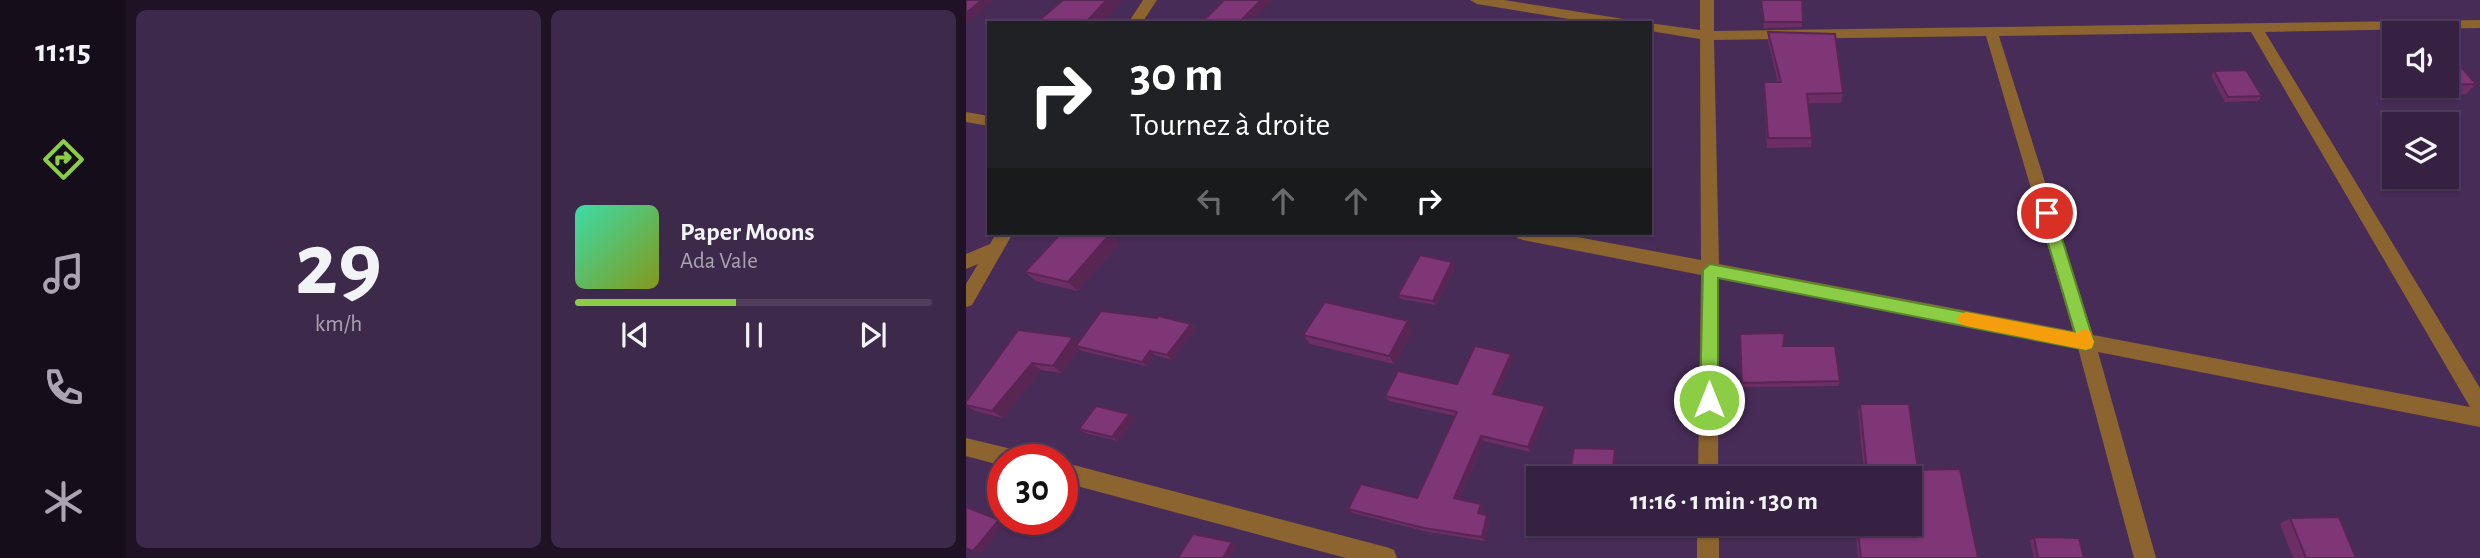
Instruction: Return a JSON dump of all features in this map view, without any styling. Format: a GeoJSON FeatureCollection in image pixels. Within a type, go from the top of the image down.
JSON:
{"type":"FeatureCollection","features":[{"type":"Feature","properties":{"kind":"street"},"geometry":{"type":"LineString","coordinates":[[1136,21],[1150,0]]}},
{"type":"Feature","properties":{"kind":"street"},"geometry":{"type":"LineString","coordinates":[[1477,0],[1611,21]]}},
{"type":"Feature","properties":{"kind":"street"},"geometry":{"type":"LineString","coordinates":[[1707,0],[1709,466]]}},
{"type":"Feature","properties":{"kind":"street"},"geometry":{"type":"LineString","coordinates":[[1652,27],[1707,36],[2480,24]]}},
{"type":"Feature","properties":{"kind":"street"},"geometry":{"type":"LineString","coordinates":[[2255,27],[2480,406]]}},
{"type":"Feature","properties":{"kind":"street"},"geometry":{"type":"LineString","coordinates":[[1992,31],[2086,342],[2145,558]]}},
{"type":"Feature","properties":{"kind":"street"},"geometry":{"type":"LineString","coordinates":[[966,117],[987,121]]}},
{"type":"Feature","properties":{"kind":"street"},"geometry":{"type":"LineString","coordinates":[[966,299],[1004,235]]}},
{"type":"Feature","properties":{"kind":"street"},"geometry":{"type":"LineString","coordinates":[[1533,235],[2480,418]]}},
{"type":"Feature","properties":{"kind":"street"},"geometry":{"type":"LineString","coordinates":[[966,262],[995,249]]}},
{"type":"Feature","properties":{"kind":"street"},"geometry":{"type":"LineString","coordinates":[[966,447],[987,452]]}},
{"type":"Feature","properties":{"kind":"street"},"geometry":{"type":"LineString","coordinates":[[1078,476],[1386,558]]}},
{"type":"Feature","properties":{"kind":"street"},"geometry":{"type":"LineString","coordinates":[[1708,536],[1708,558]]}},
{"type":"Feature","properties":{"kind":"building"},"geometry":{"type":"Polygon","coordinates":[[[966,0],[982,0],[966,13],[966,0]]]}},
{"type":"Feature","properties":{"kind":"building"},"geometry":{"type":"Polygon","coordinates":[[[1063,0],[1107,0],[1087,21],[1038,21],[1063,0]]]}},
{"type":"Feature","properties":{"kind":"building"},"geometry":{"type":"Polygon","coordinates":[[[1224,0],[1261,0],[1243,18],[1259,21],[1203,21],[1224,0]]]}},
{"type":"Feature","properties":{"kind":"building"},"geometry":{"type":"Polygon","coordinates":[[[1761,0],[1802,0],[1803,22],[1764,22],[1761,0]]]}},
{"type":"Feature","properties":{"kind":"building"},"geometry":{"type":"Polygon","coordinates":[[[1768,32],[1835,34],[1843,93],[1807,94],[1812,138],[1768,138],[1764,82],[1781,82],[1768,32]]]}},
{"type":"Feature","properties":{"kind":"building"},"geometry":{"type":"Polygon","coordinates":[[[2459,65],[2476,84],[2459,85],[2459,65]]]}},
{"type":"Feature","properties":{"kind":"building"},"geometry":{"type":"Polygon","coordinates":[[[2246,70],[2262,96],[2228,97],[2214,71],[2246,70]]]}},
{"type":"Feature","properties":{"kind":"building"},"geometry":{"type":"Polygon","coordinates":[[[1059,235],[1109,235],[1068,282],[1025,272],[1059,235]]]}},
{"type":"Feature","properties":{"kind":"building"},"geometry":{"type":"Polygon","coordinates":[[[1420,255],[1452,262],[1433,301],[1398,295],[1420,255]]]}},
{"type":"Feature","properties":{"kind":"building"},"geometry":{"type":"Polygon","coordinates":[[[1325,302],[1408,321],[1389,356],[1303,335],[1325,302]]]}},
{"type":"Feature","properties":{"kind":"building"},"geometry":{"type":"Polygon","coordinates":[[[1101,311],[1157,318],[1159,316],[1191,324],[1167,355],[1150,351],[1142,362],[1076,346],[1101,311]]]}},
{"type":"Feature","properties":{"kind":"building"},"geometry":{"type":"Polygon","coordinates":[[[1018,330],[1073,337],[1053,366],[1032,363],[992,411],[966,405],[966,402],[1018,330]]]}},
{"type":"Feature","properties":{"kind":"building"},"geometry":{"type":"Polygon","coordinates":[[[1785,333],[1783,346],[1835,346],[1840,381],[1742,383],[1740,334],[1785,333]]]}},
{"type":"Feature","properties":{"kind":"building"},"geometry":{"type":"Polygon","coordinates":[[[1475,346],[1511,354],[1493,394],[1545,406],[1528,447],[1481,436],[1454,498],[1481,504],[1478,513],[1487,515],[1482,537],[1424,528],[1348,509],[1361,484],[1417,498],[1457,412],[1385,396],[1398,371],[1457,384],[1475,346]]]}},
{"type":"Feature","properties":{"kind":"building"},"geometry":{"type":"Polygon","coordinates":[[[1860,404],[1909,404],[1917,466],[1866,466],[1860,404]]]}},
{"type":"Feature","properties":{"kind":"building"},"geometry":{"type":"Polygon","coordinates":[[[1096,406],[1129,414],[1112,437],[1079,429],[1096,406]]]}},
{"type":"Feature","properties":{"kind":"building"},"geometry":{"type":"Polygon","coordinates":[[[1574,448],[1615,449],[1613,466],[1571,466],[1574,448]]]}},
{"type":"Feature","properties":{"kind":"building"},"geometry":{"type":"Polygon","coordinates":[[[1960,469],[1978,558],[1861,558],[1858,536],[1922,536],[1922,470],[1960,469]]]}},
{"type":"Feature","properties":{"kind":"building"},"geometry":{"type":"Polygon","coordinates":[[[966,507],[987,515],[987,534],[973,551],[966,548],[966,507]]]}},
{"type":"Feature","properties":{"kind":"building"},"geometry":{"type":"Polygon","coordinates":[[[2339,517],[2356,558],[2306,558],[2290,518],[2339,517]]]}},
{"type":"Feature","properties":{"kind":"building"},"geometry":{"type":"Polygon","coordinates":[[[1193,534],[1232,542],[1223,558],[1178,558],[1193,534]]]}},
{"type":"Feature","properties":{"kind":"building"},"geometry":{"type":"Polygon","coordinates":[[[2034,537],[2079,538],[2084,558],[2038,558],[2034,537]]]}},
{"type":"Feature","properties":{"kind":"slow traffic"},"geometry":{"type":"LineString","coordinates":[[1966,319],[2086,342],[2084,336]]}},
{"type":"Feature","properties":{"kind":"route"},"geometry":{"type":"LineString","coordinates":[[1709,400],[1710,270],[2086,342],[2047,213]]}}]}
